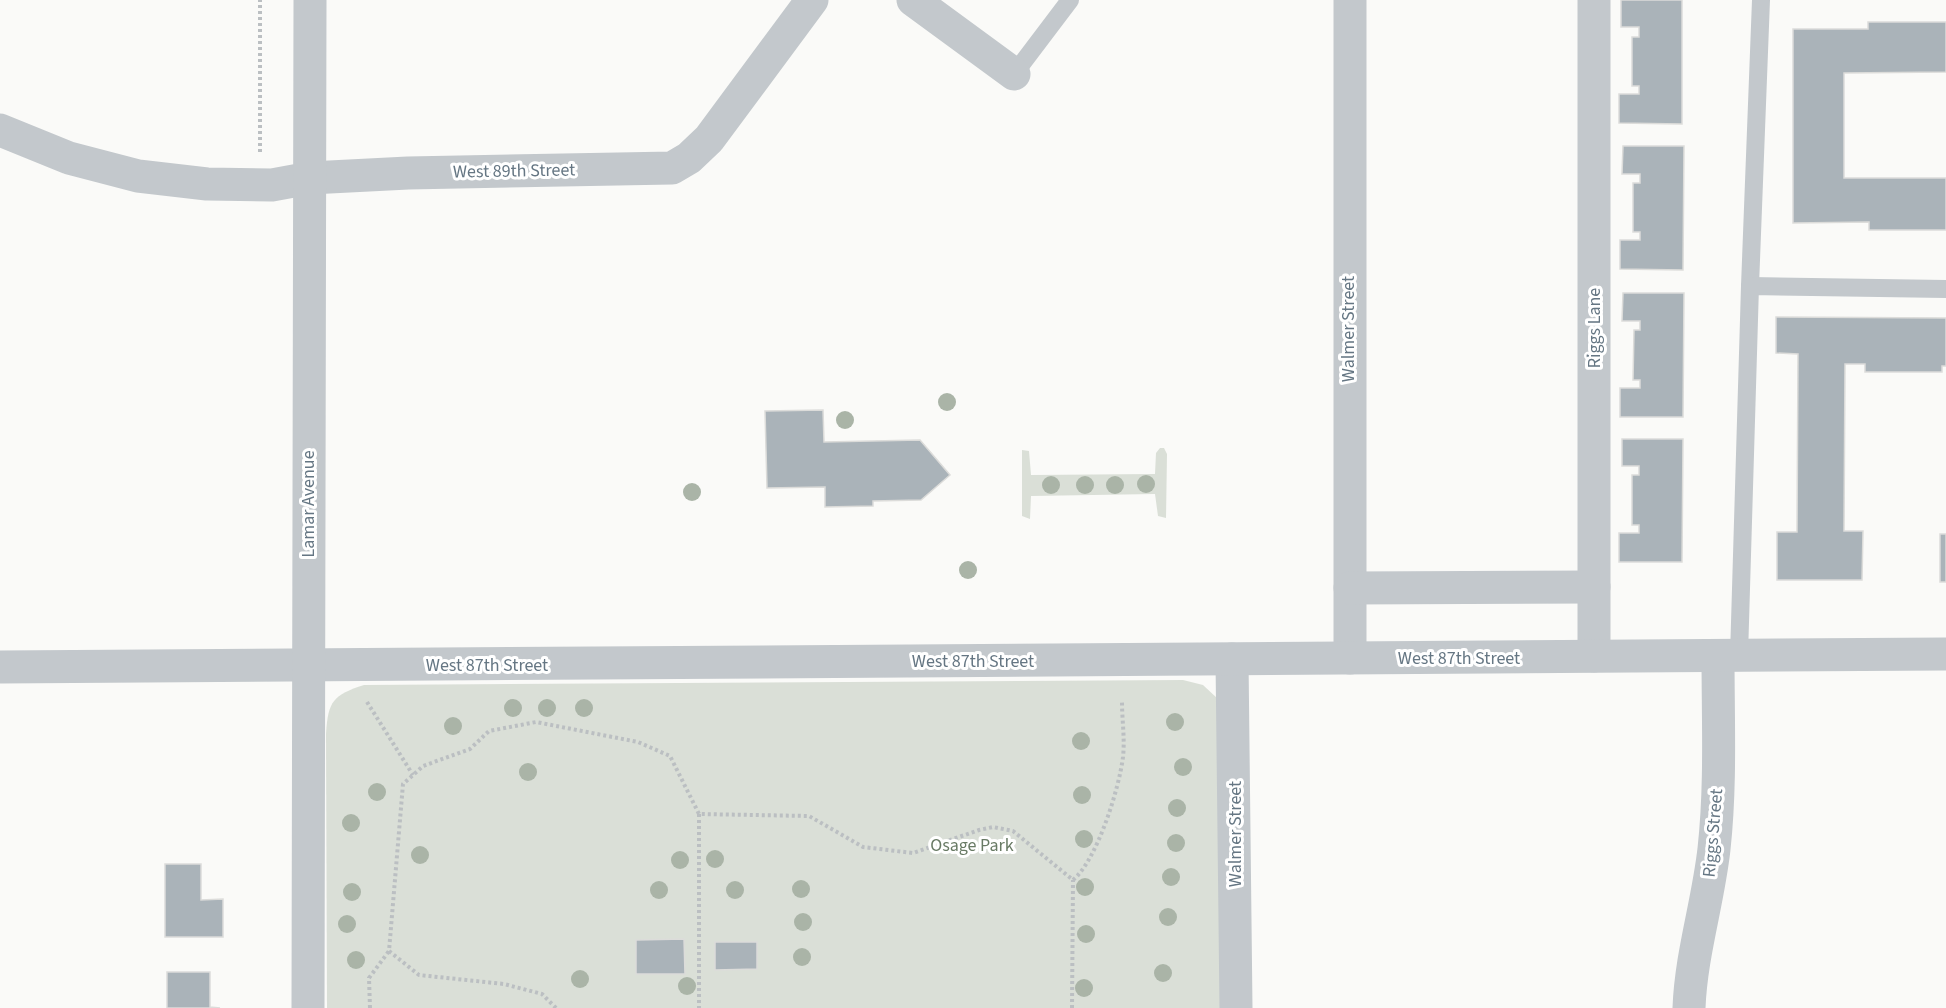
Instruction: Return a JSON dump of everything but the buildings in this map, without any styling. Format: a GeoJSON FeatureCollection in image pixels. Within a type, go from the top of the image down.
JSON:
{"type":"FeatureCollection","features":[{"type":"Feature","properties":{"kind":"street","name":"Lamar Avenue"},"geometry":{"type":"LineString","coordinates":[[308,1008],[310,0]]}},
{"type":"Feature","properties":{"kind":"street","name":"West 89th Street"},"geometry":{"type":"LineString","coordinates":[[0,130],[69,158],[138,176],[207,183],[272,185],[310,178],[408,173],[672,168],[689,158],[709,139],[812,0]]}},
{"type":"Feature","properties":{"kind":"street"},"geometry":{"type":"LineString","coordinates":[[914,0],[1014,74]]}},
{"type":"Feature","properties":{"kind":"street","name":"Walmer Street"},"geometry":{"type":"LineString","coordinates":[[1350,0],[1350,658]]}},
{"type":"Feature","properties":{"kind":"street","name":"Riggs Lane"},"geometry":{"type":"LineString","coordinates":[[1594,0],[1594,656]]}},
{"type":"Feature","properties":{"kind":"street"},"geometry":{"type":"LineString","coordinates":[[1350,588],[1594,587]]}},
{"type":"Feature","properties":{"kind":"street","name":"West 87th Street"},"geometry":{"type":"LineString","coordinates":[[0,667],[1946,654]]}},
{"type":"Feature","properties":{"kind":"street","name":"Riggs Street"},"geometry":{"type":"LineString","coordinates":[[1689,1008],[1694,950],[1714,850],[1729,656]]}},
{"type":"Feature","properties":{"kind":"street","name":"Walmer Street"},"geometry":{"type":"LineString","coordinates":[[1232,660],[1236,1008]]}},
{"type":"Feature","properties":{"kind":"lane"},"geometry":{"type":"LineString","coordinates":[[1014,74],[1070,0]]}},
{"type":"Feature","properties":{"kind":"lane"},"geometry":{"type":"LineString","coordinates":[[1729,656],[1750,286],[1761,0]]}},
{"type":"Feature","properties":{"kind":"lane"},"geometry":{"type":"LineString","coordinates":[[1750,286],[1946,289]]}},
{"type":"Feature","properties":{"kind":"path"},"geometry":{"type":"LineString","coordinates":[[248,155],[260,154],[260,0]]}},
{"type":"Feature","properties":{"kind":"path"},"geometry":{"type":"LineString","coordinates":[[367,702],[413,775]]}},
{"type":"Feature","properties":{"kind":"path"},"geometry":{"type":"LineString","coordinates":[[1073,880],[1082,873],[1111,810],[1123,757],[1122,702]]}},
{"type":"Feature","properties":{"kind":"path"},"geometry":{"type":"LineString","coordinates":[[370,1008],[369,978],[389,951],[403,784],[423,766],[470,750],[489,731],[536,722],[638,742],[670,756],[699,814],[699,1008]]}},
{"type":"Feature","properties":{"kind":"path"},"geometry":{"type":"LineString","coordinates":[[699,814],[809,816],[863,847],[913,853],[979,830],[1004,828],[1013,831],[1073,880]]}},
{"type":"Feature","properties":{"kind":"path"},"geometry":{"type":"LineString","coordinates":[[1072,1008],[1073,880]]}},
{"type":"Feature","properties":{"kind":"path"},"geometry":{"type":"LineString","coordinates":[[389,951],[419,975],[504,984],[542,994],[556,1008]]}},
{"type":"Feature","properties":{"kind":"green space"},"geometry":{"type":"Polygon","coordinates":[[[1160,448],[1164,448],[1167,454],[1166,518],[1158,516],[1155,494],[1031,496],[1030,519],[1022,516],[1022,450],[1029,451],[1031,475],[1155,474],[1156,453],[1160,448]]]}},
{"type":"Feature","properties":{"kind":"green space","name":"Osage Park"},"geometry":{"type":"Polygon","coordinates":[[[1183,680],[1203,685],[1218,699],[1224,1008],[327,1008],[326,734],[331,707],[334,701],[345,692],[364,685],[1183,680]]]}}]}
